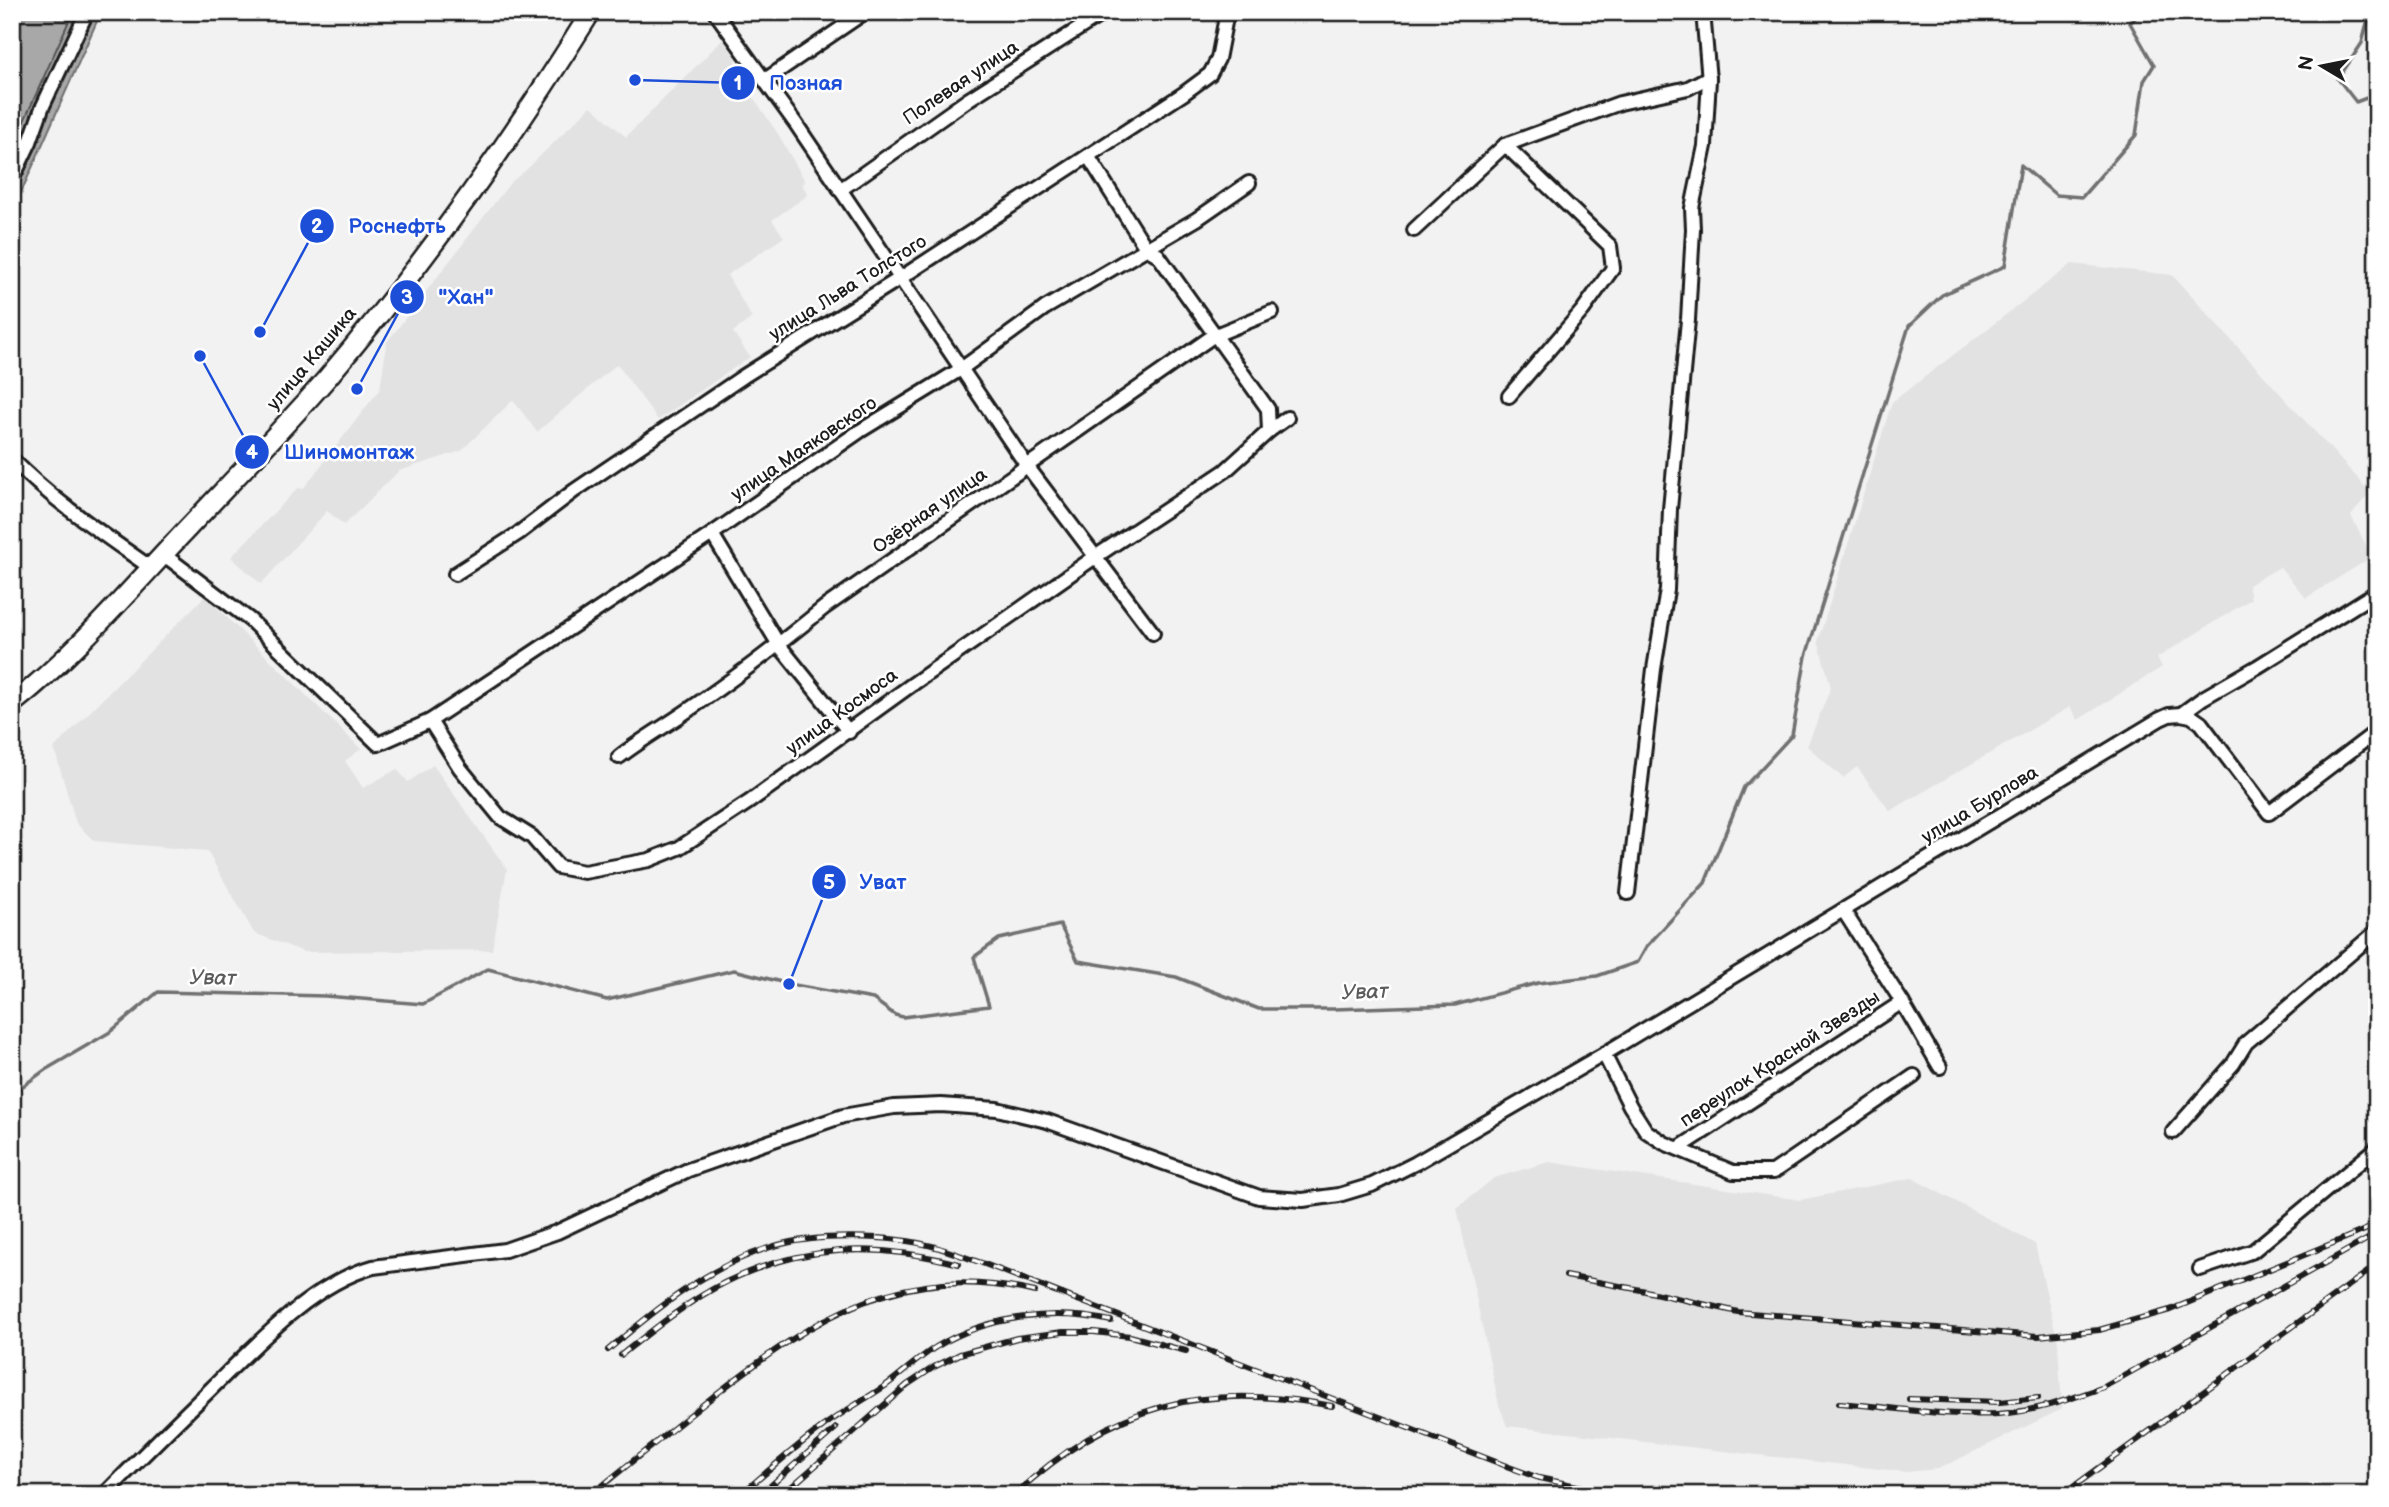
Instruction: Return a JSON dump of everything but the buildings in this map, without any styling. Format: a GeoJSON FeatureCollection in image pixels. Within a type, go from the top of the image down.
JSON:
{"type":"FeatureCollection","features":[{"type":"Feature","properties":{"kind":"highway","name":"улица Кашика"},"geometry":{"type":"LineString","coordinates":[[17,700],[62,660],[151,568],[300,409],[366,330],[489,167],[540,93],[590,12]]}},
{"type":"Feature","properties":{"kind":"street"},"geometry":{"type":"LineString","coordinates":[[12,180],[87,12]]}},
{"type":"Feature","properties":{"kind":"street"},"geometry":{"type":"LineString","coordinates":[[715,12],[765,80],[1027,467],[1153,633]]}},
{"type":"Feature","properties":{"kind":"street"},"geometry":{"type":"LineString","coordinates":[[765,80],[865,12]]}},
{"type":"Feature","properties":{"kind":"street","name":"Полевая улица"},"geometry":{"type":"LineString","coordinates":[[840,190],[969,99],[1105,12]]}},
{"type":"Feature","properties":{"kind":"street","name":"улица Льва Толстого"},"geometry":{"type":"LineString","coordinates":[[455,574],[519,533],[574,491],[744,376],[899,279],[1210,74],[1218,59],[1227,12]]}},
{"type":"Feature","properties":{"kind":"street"},"geometry":{"type":"LineString","coordinates":[[1628,893],[1654,669],[1667,590],[1670,509],[1688,320],[1692,208],[1705,146],[1709,77],[1703,12]]}},
{"type":"Feature","properties":{"kind":"street"},"geometry":{"type":"LineString","coordinates":[[1414,230],[1505,145],[1620,103],[1688,88],[1709,77]]}},
{"type":"Feature","properties":{"kind":"street"},"geometry":{"type":"LineString","coordinates":[[1505,145],[1556,191],[1610,246],[1613,268],[1583,310],[1509,396]]}},
{"type":"Feature","properties":{"kind":"street"},"geometry":{"type":"LineString","coordinates":[[1088,156],[1146,248],[1158,256],[1268,409],[1269,430]]}},
{"type":"Feature","properties":{"kind":"street","name":"улица Маяковского"},"geometry":{"type":"LineString","coordinates":[[163,554],[250,620],[378,744],[429,721],[712,534],[860,432],[961,369],[1045,308],[1197,219],[1249,183]]}},
{"type":"Feature","properties":{"kind":"street","name":"Озёрная улица"},"geometry":{"type":"LineString","coordinates":[[619,757],[779,645],[825,607],[1213,335],[1272,312]]}},
{"type":"Feature","properties":{"kind":"street","name":"улица Космоса"},"geometry":{"type":"LineString","coordinates":[[429,721],[460,768],[499,817],[532,837],[558,867],[584,872],[649,860],[679,848],[849,732],[910,686],[1095,557],[1225,471],[1269,430],[1287,418]]}},
{"type":"Feature","properties":{"kind":"street"},"geometry":{"type":"LineString","coordinates":[[12,459],[33,481],[151,568]]}},
{"type":"Feature","properties":{"kind":"street"},"geometry":{"type":"LineString","coordinates":[[712,534],[779,645],[849,732]]}},
{"type":"Feature","properties":{"kind":"street","name":"улица Бурлова"},"geometry":{"type":"LineString","coordinates":[[104,1495],[266,1335],[333,1283],[373,1267],[505,1250],[557,1232],[688,1170],[843,1116],[894,1107],[942,1105],[997,1110],[1047,1121],[1259,1197],[1303,1200],[1339,1195],[1372,1185],[1416,1163],[1604,1054],[2160,719],[2181,714],[2377,592]]}},
{"type":"Feature","properties":{"kind":"street"},"geometry":{"type":"LineString","coordinates":[[2181,714],[2191,716],[2201,723],[2269,813],[2377,731]]}},
{"type":"Feature","properties":{"kind":"street"},"geometry":{"type":"LineString","coordinates":[[1843,910],[1940,1067]]}},
{"type":"Feature","properties":{"kind":"street"},"geometry":{"type":"LineString","coordinates":[[2173,1132],[2233,1064],[2246,1043],[2377,931]]}},
{"type":"Feature","properties":{"kind":"street","name":"переулок Красной Звезды"},"geometry":{"type":"LineString","coordinates":[[1679,1148],[1902,1002]]}},
{"type":"Feature","properties":{"kind":"street"},"geometry":{"type":"LineString","coordinates":[[1604,1054],[1630,1107],[1646,1131],[1664,1143],[1733,1172],[1773,1172],[1914,1076]]}},
{"type":"Feature","properties":{"kind":"street"},"geometry":{"type":"LineString","coordinates":[[2200,1269],[2253,1251],[2377,1148]]}},
{"type":"Feature","properties":{"kind":"shaded area"},"geometry":{"type":"Polygon","coordinates":[[[723,39],[736,58],[735,70],[778,134],[805,181],[802,184],[808,195],[772,220],[784,237],[727,275],[752,318],[733,332],[750,357],[658,420],[617,364],[537,432],[513,400],[461,451],[399,471],[344,525],[327,511],[261,584],[231,557],[298,488],[303,489],[380,389],[387,342],[510,183],[591,106],[626,137],[723,39]]]}},
{"type":"Feature","properties":{"kind":"shaded area"},"geometry":{"type":"Polygon","coordinates":[[[2072,264],[2172,275],[2370,492],[2351,516],[2372,557],[2306,598],[2280,567],[2248,585],[2251,599],[2157,658],[2162,667],[2078,720],[2070,707],[1890,811],[1857,767],[1843,778],[1807,746],[1831,687],[1818,641],[1892,402],[2072,264]]]}},
{"type":"Feature","properties":{"kind":"shaded area"},"geometry":{"type":"Polygon","coordinates":[[[205,596],[361,749],[345,761],[363,788],[397,769],[408,782],[433,765],[507,869],[492,950],[304,952],[254,933],[207,851],[94,841],[76,823],[54,748],[205,596]]]}},
{"type":"Feature","properties":{"kind":"shaded area"},"geometry":{"type":"Polygon","coordinates":[[[1549,1162],[1800,1200],[1912,1178],[2035,1244],[2058,1343],[2062,1409],[1938,1469],[1906,1472],[1507,1426],[1499,1405],[1457,1208],[1494,1178],[1549,1162]]]}},
{"type":"Feature","properties":{"kind":"water"},"geometry":{"type":"Polygon","coordinates":[[[12,12],[101,12],[12,213],[12,12]]]}},
{"type":"Feature","properties":{"kind":"waterway","name":"Уват"},"geometry":{"type":"LineString","coordinates":[[12,1094],[45,1070],[110,1032],[158,992],[325,996],[423,1004],[488,969],[607,1000],[734,970],[789,984],[873,999],[895,1015],[903,1017],[989,1006],[974,957],[999,939],[1060,925],[1078,961],[1176,977],[1259,1009],[1455,1005],[1538,983],[1597,976],[1638,962],[1647,946],[1705,883],[1744,787],[1792,735],[1806,656],[1909,326],[1942,295],[2005,266],[2021,165],[2056,195],[2082,197],[2136,135],[2144,81],[2154,65],[2130,23],[2141,12]]}},
{"type":"Feature","properties":{"kind":"waterway","name":"Уват"},"geometry":{"type":"LineString","coordinates":[[2370,12],[2362,43],[2338,79],[2356,102],[2377,94]]}},
{"type":"Feature","properties":{"kind":"railway"},"geometry":{"type":"LineString","coordinates":[[1566,1276],[1738,1312],[2038,1336],[2099,1330],[2170,1310],[2377,1225]]}},
{"type":"Feature","properties":{"kind":"railway"},"geometry":{"type":"LineString","coordinates":[[1839,1403],[1974,1415],[2016,1412],[2060,1402],[2104,1387],[2373,1236]]}},
{"type":"Feature","properties":{"kind":"railway"},"geometry":{"type":"LineString","coordinates":[[608,1350],[684,1290],[748,1255],[789,1242],[809,1239],[854,1237],[898,1240],[936,1247],[982,1263],[1539,1478],[1620,1495]]}},
{"type":"Feature","properties":{"kind":"railway"},"geometry":{"type":"LineString","coordinates":[[621,1355],[698,1298],[755,1269],[783,1260],[812,1254],[870,1250],[929,1257],[959,1264]]}},
{"type":"Feature","properties":{"kind":"railway"},"geometry":{"type":"LineString","coordinates":[[2062,1495],[2377,1265]]}},
{"type":"Feature","properties":{"kind":"railway"},"geometry":{"type":"LineString","coordinates":[[591,1495],[752,1367],[789,1341],[863,1302],[902,1290],[943,1284],[987,1284],[1035,1292]]}},
{"type":"Feature","properties":{"kind":"railway"},"geometry":{"type":"LineString","coordinates":[[740,1495],[822,1427],[885,1386],[929,1351],[956,1336],[998,1322],[1044,1315],[1111,1321]]}},
{"type":"Feature","properties":{"kind":"railway"},"geometry":{"type":"LineString","coordinates":[[782,1495],[907,1385],[960,1354],[1017,1338],[1063,1332],[1130,1336],[1186,1351]]}},
{"type":"Feature","properties":{"kind":"railway"},"geometry":{"type":"LineString","coordinates":[[1014,1495],[1050,1464],[1087,1439],[1123,1420],[1161,1407],[1200,1399],[1241,1397],[1285,1399],[1332,1406]]}},
{"type":"Feature","properties":{"kind":"railway"},"geometry":{"type":"LineString","coordinates":[[1909,1399],[2000,1402],[2038,1398]]}},
{"type":"Feature","properties":{"kind":"railway"},"geometry":{"type":"LineString","coordinates":[[760,1495],[836,1428]]}},
{"type":"Feature","properties":{"kind":"place","name":"Позная"},"geometry":{"type":"Point","coordinates":[635,80]}},
{"type":"Feature","properties":{"kind":"place","name":"Роснефть"},"geometry":{"type":"Point","coordinates":[260,332]}},
{"type":"Feature","properties":{"kind":"place","name":"Шиномонтаж"},"geometry":{"type":"Point","coordinates":[200,356]}},
{"type":"Feature","properties":{"kind":"place","name":"\"Хан\""},"geometry":{"type":"Point","coordinates":[357,389]}},
{"type":"Feature","properties":{"kind":"place","name":"Уват"},"geometry":{"type":"Point","coordinates":[789,984]}}]}
